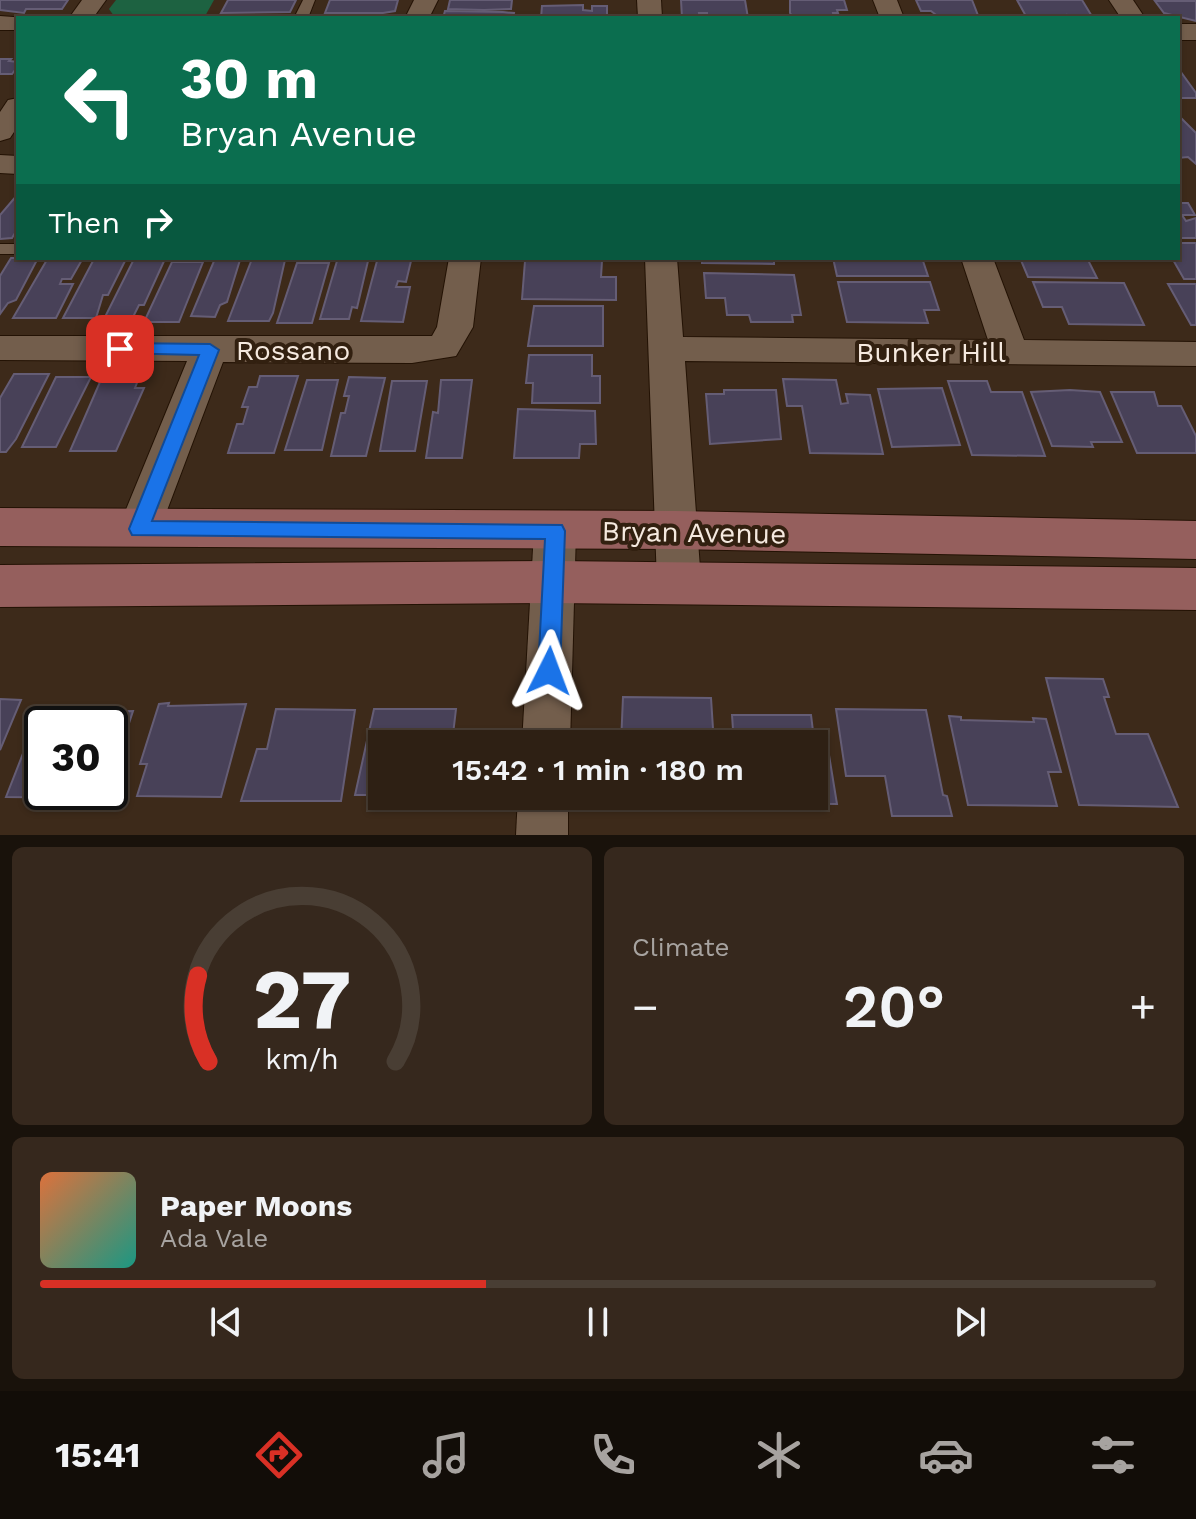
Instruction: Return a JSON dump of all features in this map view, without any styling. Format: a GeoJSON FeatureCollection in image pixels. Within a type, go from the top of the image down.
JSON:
{"type":"FeatureCollection","features":[{"type":"Feature","properties":{"kind":"main road","name":"Bryan Avenue"},"geometry":{"type":"LineString","coordinates":[[0,527],[676,530],[1196,540]]}},
{"type":"Feature","properties":{"kind":"main road","name":"Bryan Avenue"},"geometry":{"type":"LineString","coordinates":[[0,586],[679,582],[1196,589]]}},
{"type":"Feature","properties":{"kind":"street"},"geometry":{"type":"LineString","coordinates":[[0,132],[16,109]]}},
{"type":"Feature","properties":{"kind":"street","name":"Rossano"},"geometry":{"type":"LineString","coordinates":[[0,348],[412,351],[443,347],[455,327],[465,260]]}},
{"type":"Feature","properties":{"kind":"street"},"geometry":{"type":"LineString","coordinates":[[661,260],[679,582]]}},
{"type":"Feature","properties":{"kind":"street"},"geometry":{"type":"LineString","coordinates":[[978,260],[1010,352]]}},
{"type":"Feature","properties":{"kind":"street","name":"Bunker Hill"},"geometry":{"type":"LineString","coordinates":[[666,349],[1196,354]]}},
{"type":"Feature","properties":{"kind":"street"},"geometry":{"type":"LineString","coordinates":[[139,529],[210,350]]}},
{"type":"Feature","properties":{"kind":"street"},"geometry":{"type":"LineString","coordinates":[[547,730],[555,531]]}},
{"type":"Feature","properties":{"kind":"street"},"geometry":{"type":"LineString","coordinates":[[542,835],[543,810]]}},
{"type":"Feature","properties":{"kind":"green space"},"geometry":{"type":"Polygon","coordinates":[[[116,0],[214,0],[205,16],[114,16],[109,9],[116,0]]]}},
{"type":"Feature","properties":{"kind":"building"},"geometry":{"type":"Polygon","coordinates":[[[0,0],[68,0],[62,9],[26,9],[24,13],[0,10],[0,0]]]}},
{"type":"Feature","properties":{"kind":"building"},"geometry":{"type":"Polygon","coordinates":[[[228,0],[296,0],[290,12],[221,13],[228,0]]]}},
{"type":"Feature","properties":{"kind":"building"},"geometry":{"type":"Polygon","coordinates":[[[330,0],[398,0],[395,11],[325,13],[330,0]]]}},
{"type":"Feature","properties":{"kind":"building"},"geometry":{"type":"Polygon","coordinates":[[[450,0],[512,0],[511,9],[484,10],[448,9],[450,0]]]}},
{"type":"Feature","properties":{"kind":"building"},"geometry":{"type":"Polygon","coordinates":[[[681,0],[745,0],[748,16],[707,16],[707,13],[699,13],[700,16],[682,16],[681,0]]]}},
{"type":"Feature","properties":{"kind":"building"},"geometry":{"type":"Polygon","coordinates":[[[790,0],[844,0],[847,10],[837,10],[834,16],[792,16],[790,0]]]}},
{"type":"Feature","properties":{"kind":"building"},"geometry":{"type":"Polygon","coordinates":[[[916,0],[972,0],[978,16],[937,16],[931,11],[921,11],[916,0]]]}},
{"type":"Feature","properties":{"kind":"building"},"geometry":{"type":"Polygon","coordinates":[[[1017,0],[1082,0],[1092,16],[1068,15],[1026,16],[1017,0]]]}},
{"type":"Feature","properties":{"kind":"building"},"geometry":{"type":"Polygon","coordinates":[[[1155,1],[1196,1],[1196,21],[1164,13],[1155,1]]]}},
{"type":"Feature","properties":{"kind":"building"},"geometry":{"type":"Polygon","coordinates":[[[583,5],[583,10],[592,11],[592,6],[607,6],[607,16],[541,16],[542,6],[583,5]]]}},
{"type":"Feature","properties":{"kind":"building"},"geometry":{"type":"Polygon","coordinates":[[[445,11],[514,13],[513,16],[444,16],[445,11]]]}},
{"type":"Feature","properties":{"kind":"building"},"geometry":{"type":"Polygon","coordinates":[[[0,59],[16,62],[12,74],[0,74],[0,59]]]}},
{"type":"Feature","properties":{"kind":"building"},"geometry":{"type":"Polygon","coordinates":[[[1180,71],[1196,93],[1196,98],[1180,98],[1180,71]]]}},
{"type":"Feature","properties":{"kind":"building"},"geometry":{"type":"Polygon","coordinates":[[[1180,118],[1196,133],[1196,164],[1188,157],[1180,158],[1180,118]]]}},
{"type":"Feature","properties":{"kind":"building"},"geometry":{"type":"Polygon","coordinates":[[[16,196],[16,231],[12,238],[0,239],[0,215],[16,196]]]}},
{"type":"Feature","properties":{"kind":"building"},"geometry":{"type":"Polygon","coordinates":[[[1180,203],[1188,203],[1195,215],[1182,215],[1186,221],[1196,218],[1196,238],[1180,238],[1180,203]]]}},
{"type":"Feature","properties":{"kind":"building"},"geometry":{"type":"Polygon","coordinates":[[[1180,243],[1196,243],[1196,279],[1184,279],[1173,260],[1180,260],[1180,243]]]}},
{"type":"Feature","properties":{"kind":"building"},"geometry":{"type":"Polygon","coordinates":[[[11,258],[37,260],[16,300],[8,303],[0,314],[0,276],[11,258]]]}},
{"type":"Feature","properties":{"kind":"building"},"geometry":{"type":"Polygon","coordinates":[[[47,260],[82,260],[71,279],[62,279],[60,284],[73,284],[56,318],[13,318],[47,260]]]}},
{"type":"Feature","properties":{"kind":"building"},"geometry":{"type":"Polygon","coordinates":[[[93,260],[126,260],[108,295],[103,295],[96,318],[63,318],[93,260]]]}},
{"type":"Feature","properties":{"kind":"building"},"geometry":{"type":"Polygon","coordinates":[[[134,260],[165,260],[144,305],[139,305],[133,317],[105,317],[134,260]]]}},
{"type":"Feature","properties":{"kind":"building"},"geometry":{"type":"Polygon","coordinates":[[[240,260],[227,302],[220,305],[215,317],[191,316],[214,261],[240,260]]]}},
{"type":"Feature","properties":{"kind":"building"},"geometry":{"type":"Polygon","coordinates":[[[252,260],[285,260],[269,321],[228,321],[252,260]]]}},
{"type":"Feature","properties":{"kind":"building"},"geometry":{"type":"Polygon","coordinates":[[[702,260],[774,260],[774,264],[702,263],[702,260]]]}},
{"type":"Feature","properties":{"kind":"building"},"geometry":{"type":"Polygon","coordinates":[[[833,260],[923,260],[928,276],[837,276],[833,260]]]}},
{"type":"Feature","properties":{"kind":"building"},"geometry":{"type":"Polygon","coordinates":[[[1021,260],[1088,260],[1097,278],[1028,277],[1021,260]]]}},
{"type":"Feature","properties":{"kind":"building"},"geometry":{"type":"Polygon","coordinates":[[[337,261],[368,261],[357,308],[352,307],[349,319],[320,319],[337,261]]]}},
{"type":"Feature","properties":{"kind":"building"},"geometry":{"type":"Polygon","coordinates":[[[377,261],[411,261],[406,282],[398,281],[396,287],[410,287],[403,322],[361,321],[377,261]]]}},
{"type":"Feature","properties":{"kind":"building"},"geometry":{"type":"Polygon","coordinates":[[[525,261],[602,261],[601,277],[616,277],[616,300],[522,299],[525,261]]]}},
{"type":"Feature","properties":{"kind":"building"},"geometry":{"type":"Polygon","coordinates":[[[172,262],[203,262],[179,322],[144,322],[172,262]]]}},
{"type":"Feature","properties":{"kind":"building"},"geometry":{"type":"Polygon","coordinates":[[[297,263],[329,263],[312,323],[277,323],[297,263]]]}},
{"type":"Feature","properties":{"kind":"building"},"geometry":{"type":"Polygon","coordinates":[[[704,273],[794,275],[801,315],[792,315],[793,322],[751,322],[749,315],[727,315],[725,298],[706,298],[704,273]]]}},
{"type":"Feature","properties":{"kind":"building"},"geometry":{"type":"Polygon","coordinates":[[[838,282],[930,282],[939,310],[924,310],[928,323],[847,322],[838,282]]]}},
{"type":"Feature","properties":{"kind":"building"},"geometry":{"type":"Polygon","coordinates":[[[1033,282],[1124,283],[1144,325],[1069,324],[1062,307],[1043,307],[1033,282]]]}},
{"type":"Feature","properties":{"kind":"building"},"geometry":{"type":"Polygon","coordinates":[[[1168,284],[1196,284],[1196,325],[1191,325],[1168,284]]]}},
{"type":"Feature","properties":{"kind":"building"},"geometry":{"type":"Polygon","coordinates":[[[534,306],[603,306],[603,346],[528,346],[534,306]]]}},
{"type":"Feature","properties":{"kind":"building"},"geometry":{"type":"Polygon","coordinates":[[[529,355],[592,355],[592,376],[600,376],[600,403],[532,403],[533,383],[526,383],[529,355]]]}},
{"type":"Feature","properties":{"kind":"building"},"geometry":{"type":"Polygon","coordinates":[[[14,374],[49,374],[16,439],[6,452],[0,452],[0,398],[14,374]]]}},
{"type":"Feature","properties":{"kind":"building"},"geometry":{"type":"Polygon","coordinates":[[[103,375],[140,375],[135,388],[144,388],[116,451],[70,451],[103,375]]]}},
{"type":"Feature","properties":{"kind":"building"},"geometry":{"type":"Polygon","coordinates":[[[260,376],[298,376],[274,453],[228,453],[237,424],[243,424],[248,407],[242,407],[249,387],[257,387],[260,376]]]}},
{"type":"Feature","properties":{"kind":"building"},"geometry":{"type":"Polygon","coordinates":[[[56,377],[91,377],[56,447],[22,447],[56,377]]]}},
{"type":"Feature","properties":{"kind":"building"},"geometry":{"type":"Polygon","coordinates":[[[349,377],[385,378],[366,456],[331,456],[341,413],[345,413],[349,396],[344,396],[349,377]]]}},
{"type":"Feature","properties":{"kind":"building"},"geometry":{"type":"Polygon","coordinates":[[[783,379],[836,380],[841,404],[848,403],[846,394],[870,395],[883,454],[810,453],[802,406],[787,406],[783,379]]]}},
{"type":"Feature","properties":{"kind":"building"},"geometry":{"type":"Polygon","coordinates":[[[307,380],[338,380],[322,450],[285,450],[307,380]]]}},
{"type":"Feature","properties":{"kind":"building"},"geometry":{"type":"Polygon","coordinates":[[[441,380],[472,380],[462,458],[426,458],[433,412],[438,413],[441,380]]]}},
{"type":"Feature","properties":{"kind":"building"},"geometry":{"type":"Polygon","coordinates":[[[392,381],[427,381],[415,451],[380,451],[392,381]]]}},
{"type":"Feature","properties":{"kind":"building"},"geometry":{"type":"Polygon","coordinates":[[[948,381],[987,381],[991,392],[1022,392],[1045,456],[972,455],[948,381]]]}},
{"type":"Feature","properties":{"kind":"building"},"geometry":{"type":"Polygon","coordinates":[[[942,388],[960,445],[892,447],[878,389],[942,388]]]}},
{"type":"Feature","properties":{"kind":"building"},"geometry":{"type":"Polygon","coordinates":[[[724,390],[776,390],[781,439],[710,444],[706,394],[724,394],[724,390]]]}},
{"type":"Feature","properties":{"kind":"building"},"geometry":{"type":"Polygon","coordinates":[[[1031,392],[1100,392],[1122,442],[1091,442],[1093,447],[1052,446],[1031,392]]]}},
{"type":"Feature","properties":{"kind":"building"},"geometry":{"type":"Polygon","coordinates":[[[1111,392],[1154,392],[1158,406],[1181,406],[1196,436],[1196,453],[1137,453],[1111,392]]]}},
{"type":"Feature","properties":{"kind":"building"},"geometry":{"type":"Polygon","coordinates":[[[518,409],[595,411],[596,444],[580,444],[579,458],[514,458],[518,409]]]}},
{"type":"Feature","properties":{"kind":"building"},"geometry":{"type":"Polygon","coordinates":[[[1046,678],[1103,679],[1109,697],[1104,697],[1116,734],[1148,734],[1178,807],[1079,805],[1046,678]]]}},
{"type":"Feature","properties":{"kind":"building"},"geometry":{"type":"Polygon","coordinates":[[[623,697],[711,698],[713,730],[622,730],[623,697]]]}},
{"type":"Feature","properties":{"kind":"building"},"geometry":{"type":"Polygon","coordinates":[[[0,699],[21,700],[0,750],[0,699]]]}},
{"type":"Feature","properties":{"kind":"building"},"geometry":{"type":"Polygon","coordinates":[[[169,703],[168,706],[246,704],[221,797],[137,796],[147,764],[140,764],[159,704],[169,703]]]}},
{"type":"Feature","properties":{"kind":"building"},"geometry":{"type":"Polygon","coordinates":[[[276,709],[355,710],[341,801],[241,801],[257,749],[267,749],[276,709]]]}},
{"type":"Feature","properties":{"kind":"building"},"geometry":{"type":"Polygon","coordinates":[[[374,709],[456,709],[454,730],[369,730],[374,709]]]}},
{"type":"Feature","properties":{"kind":"building"},"geometry":{"type":"Polygon","coordinates":[[[836,709],[926,710],[943,795],[947,796],[952,816],[892,816],[885,776],[846,776],[836,709]]]}},
{"type":"Feature","properties":{"kind":"building"},"geometry":{"type":"Polygon","coordinates":[[[732,715],[811,715],[813,730],[733,730],[732,715]]]}},
{"type":"Feature","properties":{"kind":"building"},"geometry":{"type":"Polygon","coordinates":[[[949,716],[961,717],[961,720],[1034,722],[1033,718],[1046,719],[1061,772],[1048,772],[1057,806],[968,805],[949,716]]]}},
{"type":"Feature","properties":{"kind":"building"},"geometry":{"type":"Polygon","coordinates":[[[368,736],[368,795],[355,795],[368,736]]]}},
{"type":"Feature","properties":{"kind":"building"},"geometry":{"type":"Polygon","coordinates":[[[24,751],[24,797],[6,797],[24,751]]]}},
{"type":"Feature","properties":{"kind":"building"},"geometry":{"type":"Polygon","coordinates":[[[828,755],[829,755],[837,804],[828,804],[828,755]]]}},
{"type":"Feature","properties":{"kind":"route"},"geometry":{"type":"LineString","coordinates":[[120,349],[210,350],[139,529],[555,531],[549,671]]}}]}
